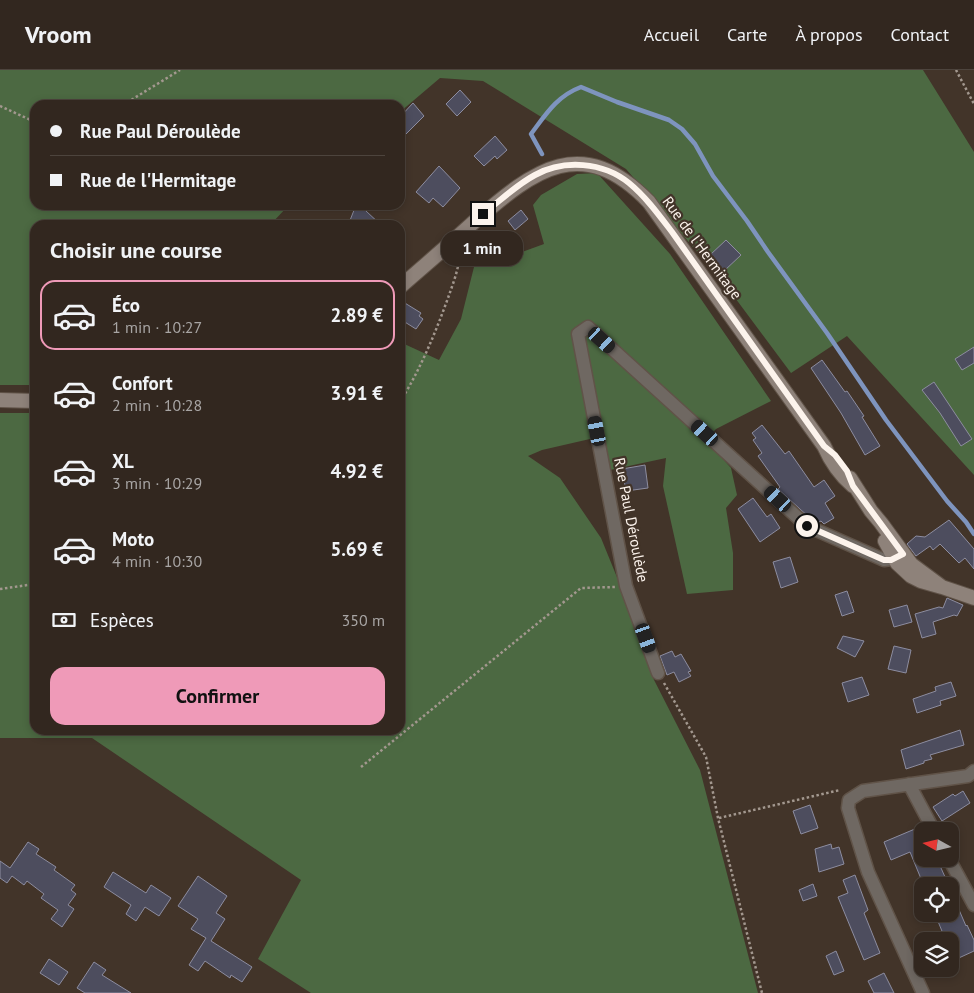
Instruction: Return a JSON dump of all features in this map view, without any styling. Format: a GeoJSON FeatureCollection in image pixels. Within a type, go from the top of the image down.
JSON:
{"type":"FeatureCollection","features":[{"type":"Feature","properties":{"kind":"main road","name":"Rue de l'Hermitage"},"geometry":{"type":"LineString","coordinates":[[405,283],[518,185],[536,174],[552,167],[567,164],[593,166],[622,178],[638,191],[655,210],[824,446],[835,455],[847,471],[853,486],[882,523],[899,556],[942,587],[974,598]]}},
{"type":"Feature","properties":{"kind":"main road"},"geometry":{"type":"LineString","coordinates":[[0,400],[30,400]]}},
{"type":"Feature","properties":{"kind":"street","name":"Rue Paul Déroulède"},"geometry":{"type":"LineString","coordinates":[[658,673],[626,586],[578,334],[588,327],[807,526],[882,560],[899,556]]}},
{"type":"Feature","properties":{"kind":"street"},"geometry":{"type":"LineString","coordinates":[[924,993],[868,872],[848,808],[849,800],[863,791],[972,777]]}},
{"type":"Feature","properties":{"kind":"street"},"geometry":{"type":"LineString","coordinates":[[908,784],[929,822]]}},
{"type":"Feature","properties":{"kind":"street"},"geometry":{"type":"LineString","coordinates":[[954,868],[974,905]]}},
{"type":"Feature","properties":{"kind":"path"},"geometry":{"type":"LineString","coordinates":[[131,100],[180,70]]}},
{"type":"Feature","properties":{"kind":"path"},"geometry":{"type":"LineString","coordinates":[[956,70],[974,104]]}},
{"type":"Feature","properties":{"kind":"path"},"geometry":{"type":"LineString","coordinates":[[0,106],[30,120]]}},
{"type":"Feature","properties":{"kind":"path"},"geometry":{"type":"LineString","coordinates":[[405,394],[439,322],[450,292],[460,258],[460,234]]}},
{"type":"Feature","properties":{"kind":"path"},"geometry":{"type":"LineString","coordinates":[[0,589],[30,585]]}},
{"type":"Feature","properties":{"kind":"path"},"geometry":{"type":"LineString","coordinates":[[405,731],[581,588],[626,586]]}},
{"type":"Feature","properties":{"kind":"path"},"geometry":{"type":"LineString","coordinates":[[658,673],[706,757],[718,818],[762,993]]}},
{"type":"Feature","properties":{"kind":"path"},"geometry":{"type":"LineString","coordinates":[[360,767],[400,735]]}},
{"type":"Feature","properties":{"kind":"path"},"geometry":{"type":"LineString","coordinates":[[718,818],[840,790],[853,796]]}},
{"type":"Feature","properties":{"kind":"green space"},"geometry":{"type":"Polygon","coordinates":[[[0,70],[923,70],[974,152],[974,475],[847,336],[791,373],[724,283],[626,169],[483,81],[440,78],[405,108],[405,100],[30,100],[30,210],[284,210],[275,220],[30,220],[30,385],[0,385],[0,70]]]}},
{"type":"Feature","properties":{"kind":"green space"},"geometry":{"type":"Polygon","coordinates":[[[597,173],[670,254],[771,401],[716,429],[706,440],[731,468],[737,495],[726,508],[733,553],[733,590],[687,594],[663,486],[666,458],[610,470],[603,436],[542,450],[528,456],[560,478],[601,538],[623,592],[652,676],[700,770],[758,993],[311,993],[258,959],[301,880],[92,738],[0,738],[0,413],[30,413],[30,735],[405,735],[405,344],[439,360],[461,319],[475,263],[511,256],[544,244],[533,205],[541,195],[577,174],[597,173]]]}},
{"type":"Feature","properties":{"kind":"building"},"geometry":{"type":"Polygon","coordinates":[[[460,90],[471,102],[457,116],[446,104],[460,90]]]}},
{"type":"Feature","properties":{"kind":"building"},"geometry":{"type":"Polygon","coordinates":[[[413,103],[424,116],[405,135],[405,112],[413,103]]]}},
{"type":"Feature","properties":{"kind":"building"},"geometry":{"type":"Polygon","coordinates":[[[495,136],[507,150],[497,159],[495,156],[484,166],[474,156],[495,136]]]}},
{"type":"Feature","properties":{"kind":"building"},"geometry":{"type":"Polygon","coordinates":[[[439,166],[460,188],[443,207],[433,198],[429,203],[416,192],[439,166]]]}},
{"type":"Feature","properties":{"kind":"building"},"geometry":{"type":"Polygon","coordinates":[[[354,210],[366,210],[376,220],[350,220],[354,210]]]}},
{"type":"Feature","properties":{"kind":"building"},"geometry":{"type":"Polygon","coordinates":[[[521,210],[528,219],[515,230],[508,221],[521,210]]]}},
{"type":"Feature","properties":{"kind":"building"},"geometry":{"type":"Polygon","coordinates":[[[726,240],[741,255],[724,271],[710,255],[726,240]]]}},
{"type":"Feature","properties":{"kind":"building"},"geometry":{"type":"Polygon","coordinates":[[[405,303],[421,313],[419,316],[423,319],[416,329],[405,322],[405,303]]]}},
{"type":"Feature","properties":{"kind":"building"},"geometry":{"type":"Polygon","coordinates":[[[974,347],[974,363],[962,370],[955,359],[974,347]]]}},
{"type":"Feature","properties":{"kind":"building"},"geometry":{"type":"Polygon","coordinates":[[[822,360],[864,416],[862,417],[880,446],[865,455],[841,413],[811,368],[822,360]]]}},
{"type":"Feature","properties":{"kind":"building"},"geometry":{"type":"Polygon","coordinates":[[[934,382],[972,439],[961,446],[940,413],[922,390],[934,382]]]}},
{"type":"Feature","properties":{"kind":"building"},"geometry":{"type":"Polygon","coordinates":[[[762,425],[785,454],[789,451],[814,487],[824,480],[835,496],[825,503],[834,518],[824,524],[821,521],[811,519],[778,489],[780,487],[758,456],[762,453],[753,440],[756,438],[752,433],[762,425]]]}},
{"type":"Feature","properties":{"kind":"building"},"geometry":{"type":"Polygon","coordinates":[[[645,465],[648,488],[626,491],[622,469],[645,465]]]}},
{"type":"Feature","properties":{"kind":"building"},"geometry":{"type":"Polygon","coordinates":[[[753,498],[767,517],[771,514],[780,528],[760,542],[738,509],[753,498]]]}},
{"type":"Feature","properties":{"kind":"building"},"geometry":{"type":"Polygon","coordinates":[[[949,520],[974,549],[974,569],[965,558],[959,563],[940,544],[933,550],[930,546],[916,556],[907,544],[916,536],[925,537],[949,520]]]}},
{"type":"Feature","properties":{"kind":"building"},"geometry":{"type":"Polygon","coordinates":[[[790,557],[798,582],[781,588],[773,562],[790,557]]]}},
{"type":"Feature","properties":{"kind":"building"},"geometry":{"type":"Polygon","coordinates":[[[847,591],[854,612],[842,616],[835,595],[847,591]]]}},
{"type":"Feature","properties":{"kind":"building"},"geometry":{"type":"Polygon","coordinates":[[[947,598],[963,605],[957,616],[954,615],[933,622],[936,634],[922,638],[915,614],[939,607],[943,608],[947,598]]]}},
{"type":"Feature","properties":{"kind":"building"},"geometry":{"type":"Polygon","coordinates":[[[907,605],[912,622],[894,627],[889,610],[907,605]]]}},
{"type":"Feature","properties":{"kind":"building"},"geometry":{"type":"Polygon","coordinates":[[[843,636],[864,641],[855,657],[837,648],[843,636]]]}},
{"type":"Feature","properties":{"kind":"building"},"geometry":{"type":"Polygon","coordinates":[[[894,646],[911,650],[906,673],[888,669],[894,646]]]}},
{"type":"Feature","properties":{"kind":"building"},"geometry":{"type":"Polygon","coordinates":[[[672,651],[675,657],[681,654],[691,671],[688,672],[691,676],[679,682],[674,672],[667,675],[660,656],[672,651]]]}},
{"type":"Feature","properties":{"kind":"building"},"geometry":{"type":"Polygon","coordinates":[[[862,677],[869,695],[848,702],[842,683],[862,677]]]}},
{"type":"Feature","properties":{"kind":"building"},"geometry":{"type":"Polygon","coordinates":[[[951,682],[956,696],[940,701],[941,705],[917,713],[913,699],[936,691],[935,687],[951,682]]]}},
{"type":"Feature","properties":{"kind":"building"},"geometry":{"type":"Polygon","coordinates":[[[960,730],[964,745],[930,755],[932,759],[906,769],[901,750],[960,730]]]}},
{"type":"Feature","properties":{"kind":"building"},"geometry":{"type":"Polygon","coordinates":[[[963,791],[970,803],[942,821],[933,807],[953,794],[955,796],[963,791]]]}},
{"type":"Feature","properties":{"kind":"building"},"geometry":{"type":"Polygon","coordinates":[[[810,805],[818,828],[801,834],[793,811],[810,805]]]}},
{"type":"Feature","properties":{"kind":"building"},"geometry":{"type":"Polygon","coordinates":[[[914,829],[914,862],[910,852],[891,860],[884,842],[914,829]]]}},
{"type":"Feature","properties":{"kind":"building"},"geometry":{"type":"Polygon","coordinates":[[[28,842],[39,849],[36,854],[56,867],[54,870],[75,885],[71,890],[76,894],[68,905],[74,909],[62,927],[51,919],[58,910],[41,898],[44,894],[27,881],[24,885],[12,876],[7,883],[0,878],[0,861],[10,868],[28,842]]]}},
{"type":"Feature","properties":{"kind":"building"},"geometry":{"type":"Polygon","coordinates":[[[831,844],[832,849],[839,847],[844,864],[819,872],[815,849],[831,844]]]}},
{"type":"Feature","properties":{"kind":"building"},"geometry":{"type":"Polygon","coordinates":[[[917,868],[941,868],[945,877],[920,877],[917,868]]]}},
{"type":"Feature","properties":{"kind":"building"},"geometry":{"type":"Polygon","coordinates":[[[113,872],[146,893],[151,885],[171,898],[159,916],[145,907],[136,921],[126,914],[131,905],[104,887],[113,872]]]}},
{"type":"Feature","properties":{"kind":"building"},"geometry":{"type":"Polygon","coordinates":[[[855,875],[868,910],[864,913],[880,953],[864,960],[838,897],[848,893],[843,880],[855,875]]]}},
{"type":"Feature","properties":{"kind":"building"},"geometry":{"type":"Polygon","coordinates":[[[198,876],[227,896],[216,913],[225,919],[211,941],[252,967],[242,982],[231,975],[230,978],[205,961],[198,971],[189,965],[206,938],[191,929],[198,919],[178,906],[198,876]]]}},
{"type":"Feature","properties":{"kind":"building"},"geometry":{"type":"Polygon","coordinates":[[[813,884],[817,896],[803,901],[799,890],[813,884]]]}},
{"type":"Feature","properties":{"kind":"building"},"geometry":{"type":"Polygon","coordinates":[[[959,910],[974,940],[974,951],[959,958],[959,932],[942,932],[938,922],[959,922],[959,910]]]}},
{"type":"Feature","properties":{"kind":"building"},"geometry":{"type":"Polygon","coordinates":[[[836,951],[844,971],[834,975],[826,956],[836,951]]]}},
{"type":"Feature","properties":{"kind":"building"},"geometry":{"type":"Polygon","coordinates":[[[49,959],[68,972],[59,985],[40,973],[49,959]]]}},
{"type":"Feature","properties":{"kind":"building"},"geometry":{"type":"Polygon","coordinates":[[[94,962],[106,970],[102,975],[131,993],[85,993],[77,988],[94,962]]]}},
{"type":"Feature","properties":{"kind":"building"},"geometry":{"type":"Polygon","coordinates":[[[884,973],[894,993],[874,993],[868,981],[884,973]]]}},
{"type":"Feature","properties":{"kind":"waterway"},"geometry":{"type":"LineString","coordinates":[[542,154],[531,134],[547,113],[565,95],[581,87],[669,120],[682,129],[695,144],[713,176],[827,333],[886,420],[974,534]]}},
{"type":"Feature","properties":{"kind":"route"},"geometry":{"type":"LineString","coordinates":[[483,214],[518,185],[536,174],[552,167],[567,164],[581,164],[604,169],[628,182],[638,191],[672,232],[824,446],[835,455],[847,471],[853,486],[886,528],[903,554],[891,560],[884,560],[807,526]]}}]}
